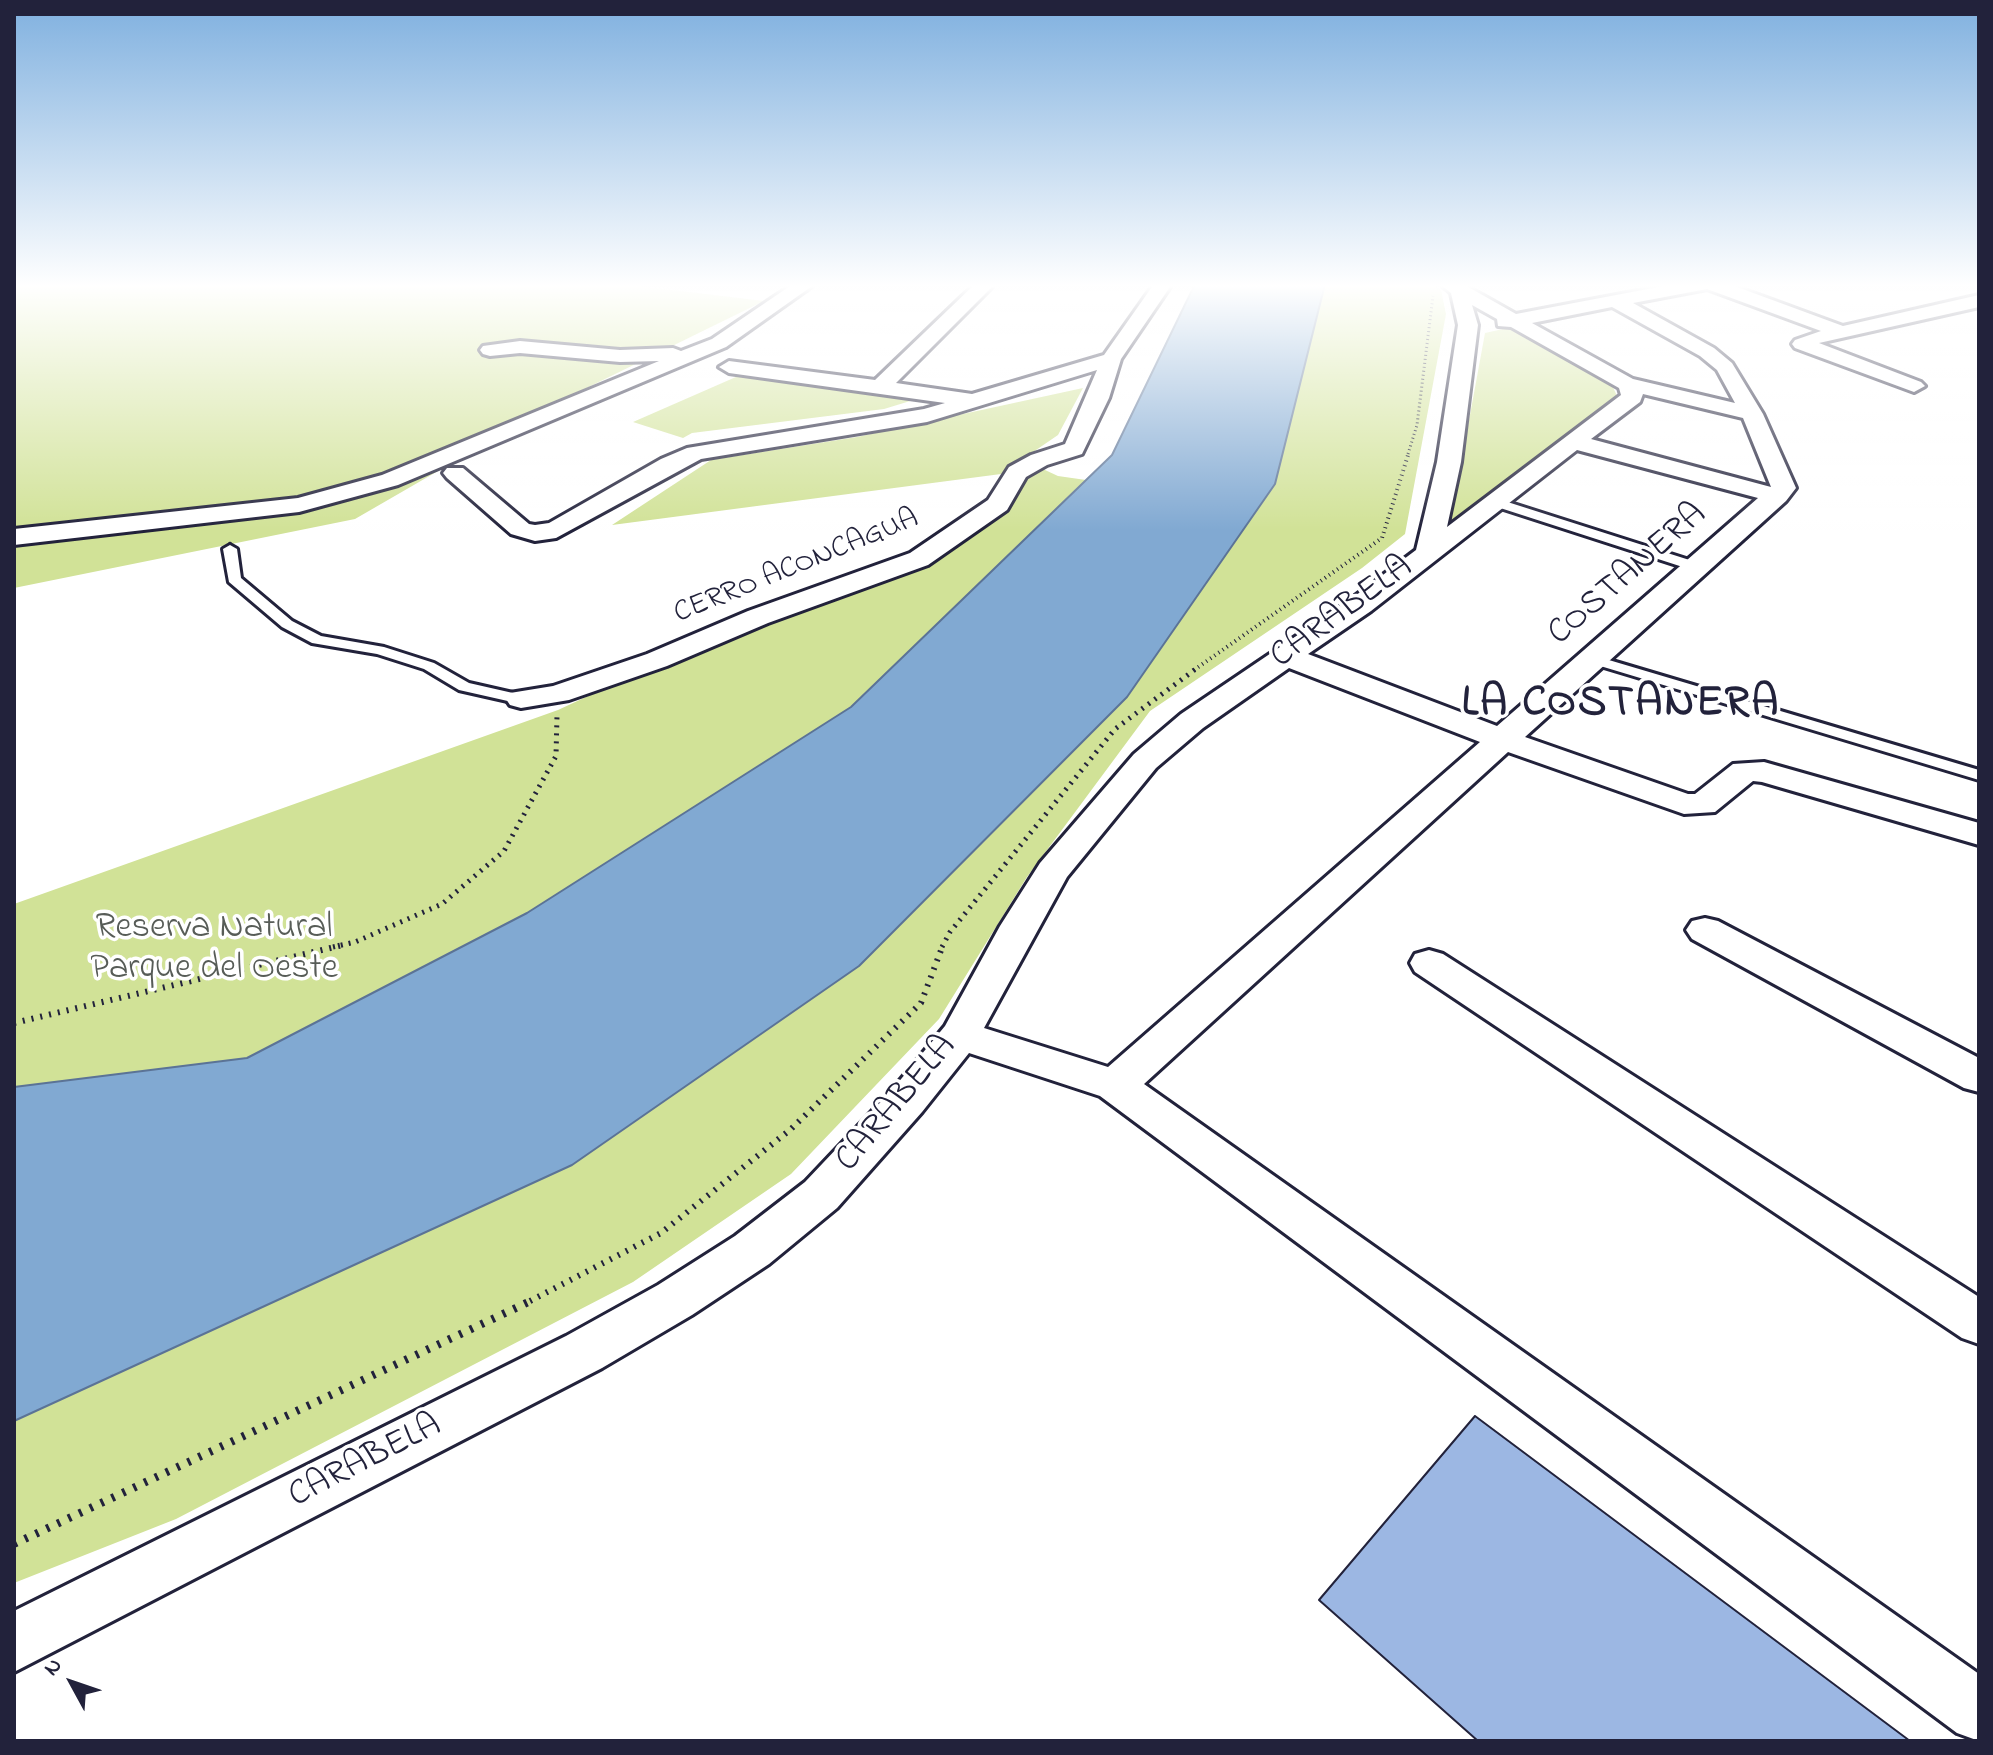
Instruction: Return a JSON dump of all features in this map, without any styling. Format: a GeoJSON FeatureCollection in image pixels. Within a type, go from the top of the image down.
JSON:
{"type":"FeatureCollection","features":[{"type":"Feature","properties":{"kind":"street"},"geometry":{"type":"LineString","coordinates":[[14,537],[299,505],[341,495],[390,480],[666,366]]}},
{"type":"Feature","properties":{"kind":"street"},"geometry":{"type":"LineString","coordinates":[[881,386],[902,366]]}},
{"type":"Feature","properties":{"kind":"street"},"geometry":{"type":"LineString","coordinates":[[455,473],[520,529],[535,533],[556,530],[669,464],[695,453],[887,424],[978,401],[1089,366]]}},
{"type":"Feature","properties":{"kind":"street","name":"CERRO ACONCAGUA"},"geometry":{"type":"LineString","coordinates":[[521,699],[558,694],[657,660],[758,617],[919,559],[998,505],[1017,472],[1039,460],[1074,449],[1098,398],[1109,366]]}},
{"type":"Feature","properties":{"kind":"street","name":"CARABELA"},"geometry":{"type":"LineString","coordinates":[[14,1642],[584,1352],[675,1300],[752,1250],[821,1195],[907,1101],[960,1035],[1019,926],[1053,871],[1145,761],[1192,721],[1361,605],[1428,553],[1449,462],[1462,366]]}},
{"type":"Feature","properties":{"kind":"street"},"geometry":{"type":"LineString","coordinates":[[1594,366],[1626,384],[1752,414]]}},
{"type":"Feature","properties":{"kind":"street"},"geometry":{"type":"LineString","coordinates":[[1574,442],[1777,496],[1784,488],[1782,481],[1752,414],[1724,366]]}},
{"type":"Feature","properties":{"kind":"street"},"geometry":{"type":"LineString","coordinates":[[1860,366],[1914,386]]}},
{"type":"Feature","properties":{"kind":"street"},"geometry":{"type":"LineString","coordinates":[[729,367],[978,401]]}},
{"type":"Feature","properties":{"kind":"street"},"geometry":{"type":"LineString","coordinates":[[1428,553],[1632,397],[1626,384]]}},
{"type":"Feature","properties":{"kind":"street","name":"COSTANERA"},"geometry":{"type":"LineString","coordinates":[[1115,1085],[1777,496]]}},
{"type":"Feature","properties":{"kind":"street"},"geometry":{"type":"LineString","coordinates":[[1286,656],[1501,739],[1684,804],[1703,805],[1745,771],[1764,772],[1979,834]]}},
{"type":"Feature","properties":{"kind":"street"},"geometry":{"type":"LineString","coordinates":[[1705,930],[1979,1077]]}},
{"type":"Feature","properties":{"kind":"street"},"geometry":{"type":"LineString","coordinates":[[1429,963],[1979,1323]]}},
{"type":"Feature","properties":{"kind":"street"},"geometry":{"type":"LineString","coordinates":[[960,1035],[1115,1085],[1979,1711]]}},
{"type":"Feature","properties":{"kind":"lane"},"geometry":{"type":"LineString","coordinates":[[1495,502],[1697,567]]}},
{"type":"Feature","properties":{"kind":"lane"},"geometry":{"type":"LineString","coordinates":[[230,549],[234,579],[287,624],[317,640],[379,650],[429,666],[464,687],[521,699]]}},
{"type":"Feature","properties":{"kind":"lane"},"geometry":{"type":"LineString","coordinates":[[1592,659],[1979,775]]}},
{"type":"Feature","properties":{"kind":"path"},"geometry":{"type":"LineString","coordinates":[[14,1544],[578,1279],[661,1233],[791,1129],[921,1003],[938,953],[950,932],[1115,729],[1137,710],[1382,538],[1417,425],[1425,366]]}},
{"type":"Feature","properties":{"kind":"path"},"geometry":{"type":"LineString","coordinates":[[14,1023],[108,1003],[243,966],[355,942],[442,904],[504,851],[556,756],[558,694]]}},
{"type":"Feature","properties":{"kind":"green space"},"geometry":{"type":"Polygon","coordinates":[[[14,366],[632,366],[554,404],[355,519],[14,588],[14,366]]]}},
{"type":"Feature","properties":{"kind":"green space"},"geometry":{"type":"Polygon","coordinates":[[[1305,366],[1436,366],[1405,534],[1362,568],[1150,711],[1027,877],[939,1019],[791,1174],[633,1282],[176,1519],[14,1583],[14,1421],[572,1165],[1127,697],[1275,484],[1305,366]]]}},
{"type":"Feature","properties":{"kind":"green space"},"geometry":{"type":"Polygon","coordinates":[[[1479,366],[1579,366],[1612,385],[1617,396],[1450,524],[1479,366]]]}},
{"type":"Feature","properties":{"kind":"green space"},"geometry":{"type":"Polygon","coordinates":[[[745,373],[920,398],[884,409],[692,433],[683,438],[633,422],[745,373]]]}},
{"type":"Feature","properties":{"kind":"green space"},"geometry":{"type":"Polygon","coordinates":[[[1083,388],[1058,435],[1001,474],[612,525],[711,460],[857,437],[1083,388]]]}},
{"type":"Feature","properties":{"kind":"green space","name":"Reserva Natural Parque del Oeste"},"geometry":{"type":"Polygon","coordinates":[[[1032,464],[1058,476],[1086,480],[851,707],[527,913],[247,1058],[14,1087],[14,904],[558,710],[758,617],[919,560],[1032,464]]]}},
{"type":"Feature","properties":{"kind":"water"},"geometry":{"type":"Polygon","coordinates":[[[1155,366],[1305,366],[1275,484],[1127,697],[859,966],[572,1165],[14,1421],[14,1087],[247,1058],[527,913],[851,707],[1112,455],[1155,366]]]}},
{"type":"Feature","properties":{"kind":"building"},"geometry":{"type":"Polygon","coordinates":[[[1475,1416],[1910,1741],[1478,1741],[1319,1600],[1475,1416]]]}},
{"type":"Feature","properties":{"kind":"district","name":"LA COSTANERA"},"geometry":{"type":"Point","coordinates":[1621,707]}}]}
